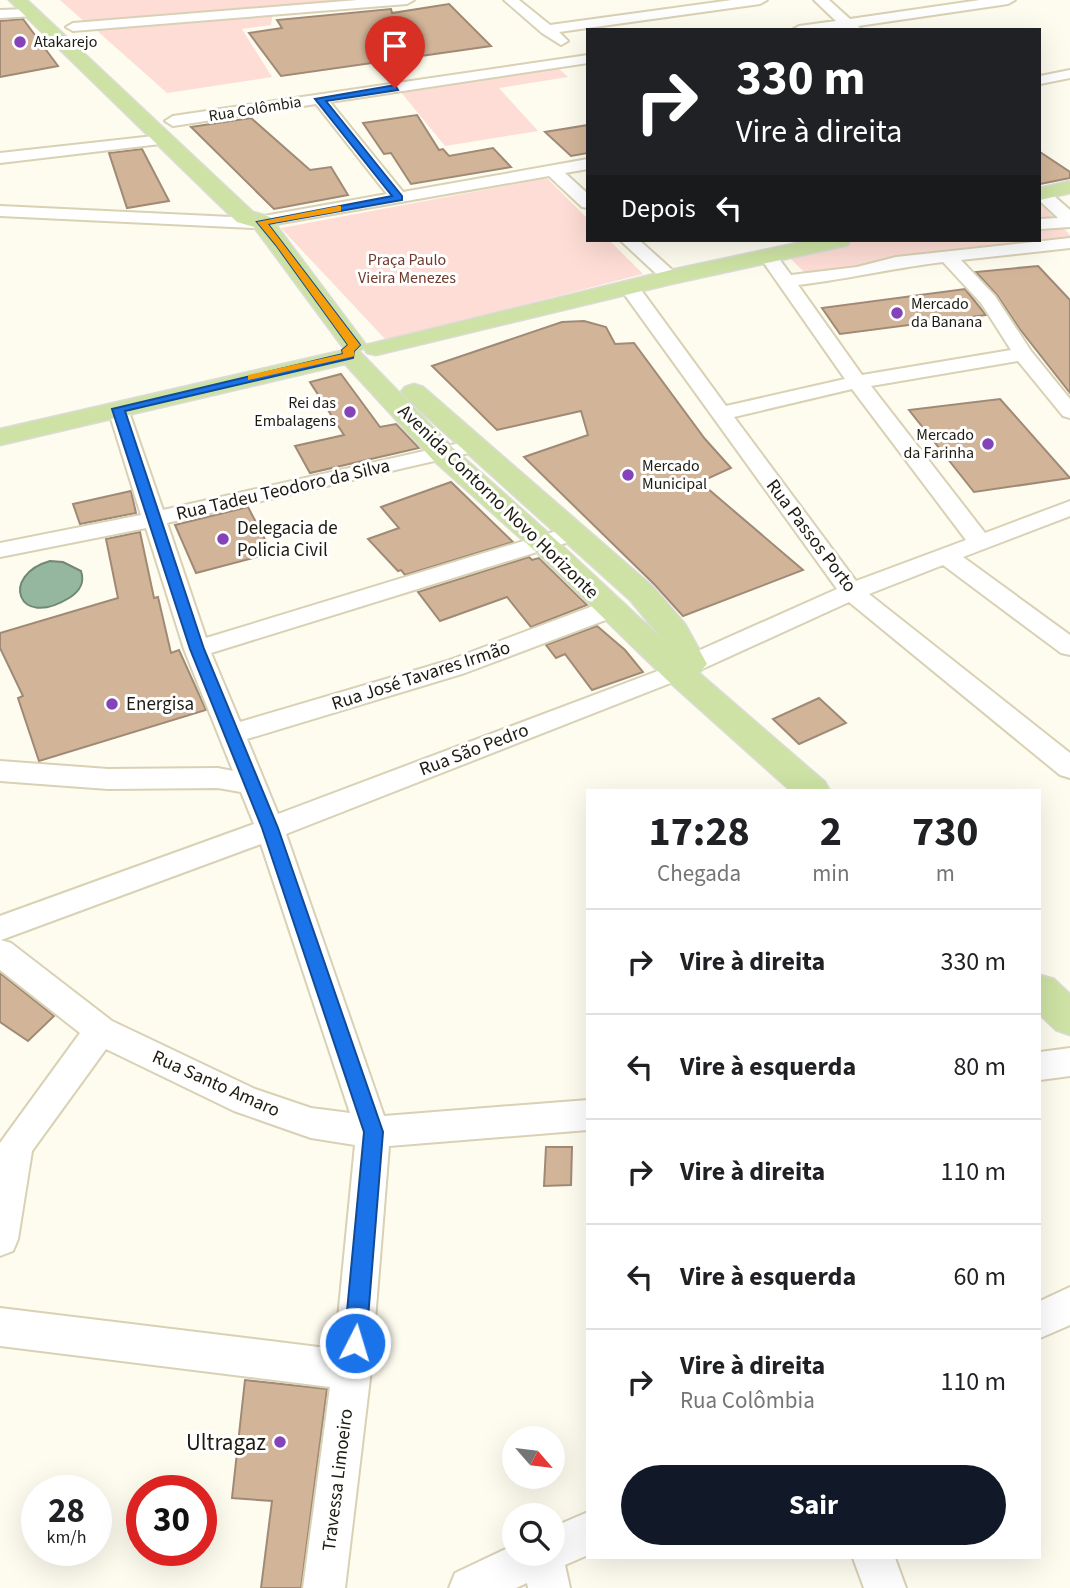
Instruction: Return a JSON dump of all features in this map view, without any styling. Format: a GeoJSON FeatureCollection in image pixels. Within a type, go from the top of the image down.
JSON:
{"type":"FeatureCollection","features":[{"type":"Feature","properties":{"kind":"main road"},"geometry":{"type":"LineString","coordinates":[[23,6],[245,216],[261,222],[280,243],[361,352]]}},
{"type":"Feature","properties":{"kind":"main road"},"geometry":{"type":"LineString","coordinates":[[68,22],[93,46]]}},
{"type":"Feature","properties":{"kind":"main road"},"geometry":{"type":"LineString","coordinates":[[168,116],[193,141]]}},
{"type":"Feature","properties":{"kind":"main road"},"geometry":{"type":"LineString","coordinates":[[233,180],[262,210],[265,215],[261,222]]}},
{"type":"Feature","properties":{"kind":"main road"},"geometry":{"type":"LineString","coordinates":[[1041,194],[1070,187]]}},
{"type":"Feature","properties":{"kind":"main road"},"geometry":{"type":"LineString","coordinates":[[0,437],[768,256],[799,244],[820,242]]}},
{"type":"Feature","properties":{"kind":"main road","name":"Avenida Contorno Novo Horizonte"},"geometry":{"type":"LineString","coordinates":[[361,352],[642,594],[661,637]]}},
{"type":"Feature","properties":{"kind":"main road","name":"Avenida Contorno Novo Horizonte"},"geometry":{"type":"LineString","coordinates":[[361,352],[443,454],[545,544],[610,609],[661,637]]}},
{"type":"Feature","properties":{"kind":"main road"},"geometry":{"type":"LineString","coordinates":[[661,637],[684,668],[811,789]]}},
{"type":"Feature","properties":{"kind":"main road"},"geometry":{"type":"LineString","coordinates":[[1041,992],[1070,1018]]}},
{"type":"Feature","properties":{"kind":"street"},"geometry":{"type":"LineString","coordinates":[[68,22],[407,0]]}},
{"type":"Feature","properties":{"kind":"street"},"geometry":{"type":"LineString","coordinates":[[510,0],[586,59]]}},
{"type":"Feature","properties":{"kind":"street"},"geometry":{"type":"LineString","coordinates":[[547,30],[760,0]]}},
{"type":"Feature","properties":{"kind":"street"},"geometry":{"type":"LineString","coordinates":[[821,0],[852,26]]}},
{"type":"Feature","properties":{"kind":"street"},"geometry":{"type":"LineString","coordinates":[[826,28],[852,26],[972,3],[1008,0]]}},
{"type":"Feature","properties":{"kind":"street"},"geometry":{"type":"LineString","coordinates":[[0,14],[23,6]]}},
{"type":"Feature","properties":{"kind":"street","name":"Rua Colômbia"},"geometry":{"type":"LineString","coordinates":[[168,116],[320,99],[586,60]]}},
{"type":"Feature","properties":{"kind":"street"},"geometry":{"type":"LineString","coordinates":[[1041,80],[1070,74]]}},
{"type":"Feature","properties":{"kind":"street"},"geometry":{"type":"LineString","coordinates":[[320,99],[399,198]]}},
{"type":"Feature","properties":{"kind":"street"},"geometry":{"type":"LineString","coordinates":[[0,158],[163,140]]}},
{"type":"Feature","properties":{"kind":"street"},"geometry":{"type":"LineString","coordinates":[[0,211],[261,222],[586,164]]}},
{"type":"Feature","properties":{"kind":"street"},"geometry":{"type":"LineString","coordinates":[[553,171],[586,201]]}},
{"type":"Feature","properties":{"kind":"street"},"geometry":{"type":"LineString","coordinates":[[1041,195],[1070,221]]}},
{"type":"Feature","properties":{"kind":"street"},"geometry":{"type":"LineString","coordinates":[[1041,224],[1070,221]]}},
{"type":"Feature","properties":{"kind":"street"},"geometry":{"type":"LineString","coordinates":[[631,242],[671,277]]}},
{"type":"Feature","properties":{"kind":"street"},"geometry":{"type":"LineString","coordinates":[[897,262],[907,254],[957,242]]}},
{"type":"Feature","properties":{"kind":"street"},"geometry":{"type":"LineString","coordinates":[[787,281],[857,272],[897,262],[1070,243]]}},
{"type":"Feature","properties":{"kind":"street"},"geometry":{"type":"LineString","coordinates":[[768,256],[857,382],[979,541]]}},
{"type":"Feature","properties":{"kind":"street"},"geometry":{"type":"LineString","coordinates":[[949,258],[988,300],[1023,354],[1070,412]]}},
{"type":"Feature","properties":{"kind":"street","name":"Rua Passos Porto"},"geometry":{"type":"LineString","coordinates":[[629,288],[851,593],[1070,768]]}},
{"type":"Feature","properties":{"kind":"street"},"geometry":{"type":"LineString","coordinates":[[720,414],[857,382],[1023,354]]}},
{"type":"Feature","properties":{"kind":"street","name":"Travessa Limoeiro"},"geometry":{"type":"LineString","coordinates":[[118,409],[197,649],[270,828],[373,1132],[352,1370],[324,1588]]}},
{"type":"Feature","properties":{"kind":"street","name":"Rua Tadeu Teodoro da Silva"},"geometry":{"type":"LineString","coordinates":[[0,550],[154,519],[473,446]]}},
{"type":"Feature","properties":{"kind":"street","name":"Rua São Pedro"},"geometry":{"type":"LineString","coordinates":[[0,928],[270,828],[684,668],[851,593],[979,541],[1070,508]]}},
{"type":"Feature","properties":{"kind":"street"},"geometry":{"type":"LineString","coordinates":[[197,649],[574,533]]}},
{"type":"Feature","properties":{"kind":"street"},"geometry":{"type":"LineString","coordinates":[[945,555],[1070,647]]}},
{"type":"Feature","properties":{"kind":"street","name":"Rua José Tavares Irmão"},"geometry":{"type":"LineString","coordinates":[[230,735],[456,667],[610,609]]}},
{"type":"Feature","properties":{"kind":"street"},"geometry":{"type":"LineString","coordinates":[[0,771],[121,780],[218,778],[251,783]]}},
{"type":"Feature","properties":{"kind":"street","name":"Rua Santo Amaro"},"geometry":{"type":"LineString","coordinates":[[0,952],[101,1031],[246,1101],[311,1123],[373,1132],[586,1115]]}},
{"type":"Feature","properties":{"kind":"street"},"geometry":{"type":"LineString","coordinates":[[0,1239],[16,1146],[101,1031]]}},
{"type":"Feature","properties":{"kind":"street"},"geometry":{"type":"LineString","coordinates":[[1041,1066],[1070,1062]]}},
{"type":"Feature","properties":{"kind":"street"},"geometry":{"type":"LineString","coordinates":[[0,1327],[352,1370]]}},
{"type":"Feature","properties":{"kind":"street"},"geometry":{"type":"LineString","coordinates":[[565,1544],[586,1534]]}},
{"type":"Feature","properties":{"kind":"street"},"geometry":{"type":"LineString","coordinates":[[874,1559],[885,1588]]}},
{"type":"Feature","properties":{"kind":"street"},"geometry":{"type":"LineString","coordinates":[[470,1588],[516,1566]]}},
{"type":"Feature","properties":{"kind":"street"},"geometry":{"type":"LineString","coordinates":[[544,1566],[549,1588]]}},
{"type":"Feature","properties":{"kind":"green space"},"geometry":{"type":"Polygon","coordinates":[[[60,0],[369,0],[86,23],[60,0]]]}},
{"type":"Feature","properties":{"kind":"green space"},"geometry":{"type":"Polygon","coordinates":[[[273,13],[271,25],[242,29],[272,77],[167,93],[94,28],[273,13]]]}},
{"type":"Feature","properties":{"kind":"green space"},"geometry":{"type":"Polygon","coordinates":[[[558,68],[568,77],[499,88],[538,131],[445,146],[400,91],[558,68]]]}},
{"type":"Feature","properties":{"kind":"green space","name":"Praça Paulo Vieira Menezes"},"geometry":{"type":"Polygon","coordinates":[[[547,178],[586,217],[586,242],[611,242],[643,274],[386,340],[281,228],[547,178]]]}},
{"type":"Feature","properties":{"kind":"green space"},"geometry":{"type":"Polygon","coordinates":[[[1041,204],[1070,235],[1070,246],[807,275],[788,256],[853,242],[1041,242],[1041,204]]]}},
{"type":"Feature","properties":{"kind":"shaded area"},"geometry":{"type":"Polygon","coordinates":[[[50,561],[63,562],[81,571],[81,586],[69,598],[51,606],[37,608],[27,604],[21,597],[20,587],[25,577],[34,568],[50,561]]]}},
{"type":"Feature","properties":{"kind":"building"},"geometry":{"type":"Polygon","coordinates":[[[449,4],[491,46],[281,76],[249,33],[282,28],[277,20],[391,9],[392,13],[449,4]]]}},
{"type":"Feature","properties":{"kind":"building","name":"Atakarejo"},"geometry":{"type":"Polygon","coordinates":[[[23,19],[58,66],[0,77],[0,21],[23,19]]]}},
{"type":"Feature","properties":{"kind":"building"},"geometry":{"type":"Polygon","coordinates":[[[417,115],[439,150],[443,149],[449,156],[493,148],[511,167],[411,184],[391,153],[384,154],[363,123],[417,115]]]}},
{"type":"Feature","properties":{"kind":"building"},"geometry":{"type":"Polygon","coordinates":[[[251,118],[310,170],[331,167],[348,195],[274,209],[191,127],[251,118]]]}},
{"type":"Feature","properties":{"kind":"building"},"geometry":{"type":"Polygon","coordinates":[[[586,125],[586,153],[571,156],[545,132],[586,125]]]}},
{"type":"Feature","properties":{"kind":"building"},"geometry":{"type":"Polygon","coordinates":[[[142,149],[169,201],[127,208],[109,153],[142,149]]]}},
{"type":"Feature","properties":{"kind":"building"},"geometry":{"type":"Polygon","coordinates":[[[1041,153],[1070,172],[1070,178],[1041,184],[1041,153]]]}},
{"type":"Feature","properties":{"kind":"building"},"geometry":{"type":"Polygon","coordinates":[[[1038,266],[1070,300],[1070,393],[997,295],[976,272],[1038,266]]]}},
{"type":"Feature","properties":{"kind":"building","name":"Mercado da Banana"},"geometry":{"type":"Polygon","coordinates":[[[965,289],[986,315],[840,334],[822,308],[965,289]]]}},
{"type":"Feature","properties":{"kind":"building","name":"Mercado Municipal"},"geometry":{"type":"Polygon","coordinates":[[[584,321],[606,327],[615,344],[634,343],[705,439],[731,468],[700,482],[803,570],[683,616],[655,585],[524,457],[588,435],[581,411],[497,430],[432,366],[562,322],[584,321]]]}},
{"type":"Feature","properties":{"kind":"building"},"geometry":{"type":"Polygon","coordinates":[[[341,374],[380,427],[396,424],[419,448],[310,473],[295,446],[344,435],[310,382],[341,374]]]}},
{"type":"Feature","properties":{"kind":"building","name":"Mercado da Farinha"},"geometry":{"type":"Polygon","coordinates":[[[1000,399],[1070,478],[974,492],[909,410],[1000,399]]]}},
{"type":"Feature","properties":{"kind":"building"},"geometry":{"type":"Polygon","coordinates":[[[451,482],[513,542],[405,575],[368,539],[399,528],[381,507],[451,482]]]}},
{"type":"Feature","properties":{"kind":"building"},"geometry":{"type":"Polygon","coordinates":[[[131,491],[136,513],[80,524],[73,504],[131,491]]]}},
{"type":"Feature","properties":{"kind":"building","name":"Delegacia de Policia Civil"},"geometry":{"type":"Polygon","coordinates":[[[248,507],[272,553],[196,573],[175,525],[248,507]]]}},
{"type":"Feature","properties":{"kind":"building"},"geometry":{"type":"Polygon","coordinates":[[[140,532],[154,598],[158,597],[171,653],[179,650],[206,710],[39,761],[18,698],[23,696],[0,648],[0,633],[118,598],[106,539],[140,532]]]}},
{"type":"Feature","properties":{"kind":"building"},"geometry":{"type":"Polygon","coordinates":[[[529,557],[532,560],[539,558],[587,605],[531,627],[507,597],[440,621],[418,592],[529,557]]]}},
{"type":"Feature","properties":{"kind":"building"},"geometry":{"type":"Polygon","coordinates":[[[597,626],[625,650],[643,672],[592,690],[565,654],[556,658],[546,645],[597,626]]]}},
{"type":"Feature","properties":{"kind":"building"},"geometry":{"type":"Polygon","coordinates":[[[819,698],[846,723],[799,744],[773,719],[819,698]]]}},
{"type":"Feature","properties":{"kind":"building"},"geometry":{"type":"Polygon","coordinates":[[[0,973],[54,1016],[28,1041],[0,1022],[0,973]]]}},
{"type":"Feature","properties":{"kind":"building"},"geometry":{"type":"Polygon","coordinates":[[[546,1147],[572,1147],[571,1185],[544,1186],[546,1147]]]}},
{"type":"Feature","properties":{"kind":"building","name":"Ultragaz"},"geometry":{"type":"Polygon","coordinates":[[[245,1380],[327,1389],[301,1588],[261,1588],[272,1501],[232,1498],[245,1380]]]}},
{"type":"Feature","properties":{"kind":"slow traffic"},"geometry":{"type":"LineString","coordinates":[[252,377],[349,356],[348,350],[354,345],[280,243],[261,222],[338,209]]}},
{"type":"Feature","properties":{"kind":"place","name":"Atakarejo"},"geometry":{"type":"Point","coordinates":[20,42]}},
{"type":"Feature","properties":{"kind":"place","name":"Mercado da Banana"},"geometry":{"type":"Point","coordinates":[897,313]}},
{"type":"Feature","properties":{"kind":"place","name":"Rei das Embalagens"},"geometry":{"type":"Point","coordinates":[350,412]}},
{"type":"Feature","properties":{"kind":"place","name":"Mercado da Farinha"},"geometry":{"type":"Point","coordinates":[988,444]}},
{"type":"Feature","properties":{"kind":"place","name":"Mercado Municipal"},"geometry":{"type":"Point","coordinates":[628,475]}},
{"type":"Feature","properties":{"kind":"place","name":"Delegacia de Policia Civil"},"geometry":{"type":"Point","coordinates":[223,539]}},
{"type":"Feature","properties":{"kind":"place","name":"Energisa"},"geometry":{"type":"Point","coordinates":[112,704]}},
{"type":"Feature","properties":{"kind":"place","name":"Ultragaz"},"geometry":{"type":"Point","coordinates":[280,1442]}},
{"type":"Feature","properties":{"kind":"route"},"geometry":{"type":"LineString","coordinates":[[355,1343],[373,1132],[270,828],[197,649],[118,409],[349,356],[348,350],[354,345],[280,243],[261,222],[399,198],[320,99],[395,88]]}}]}
